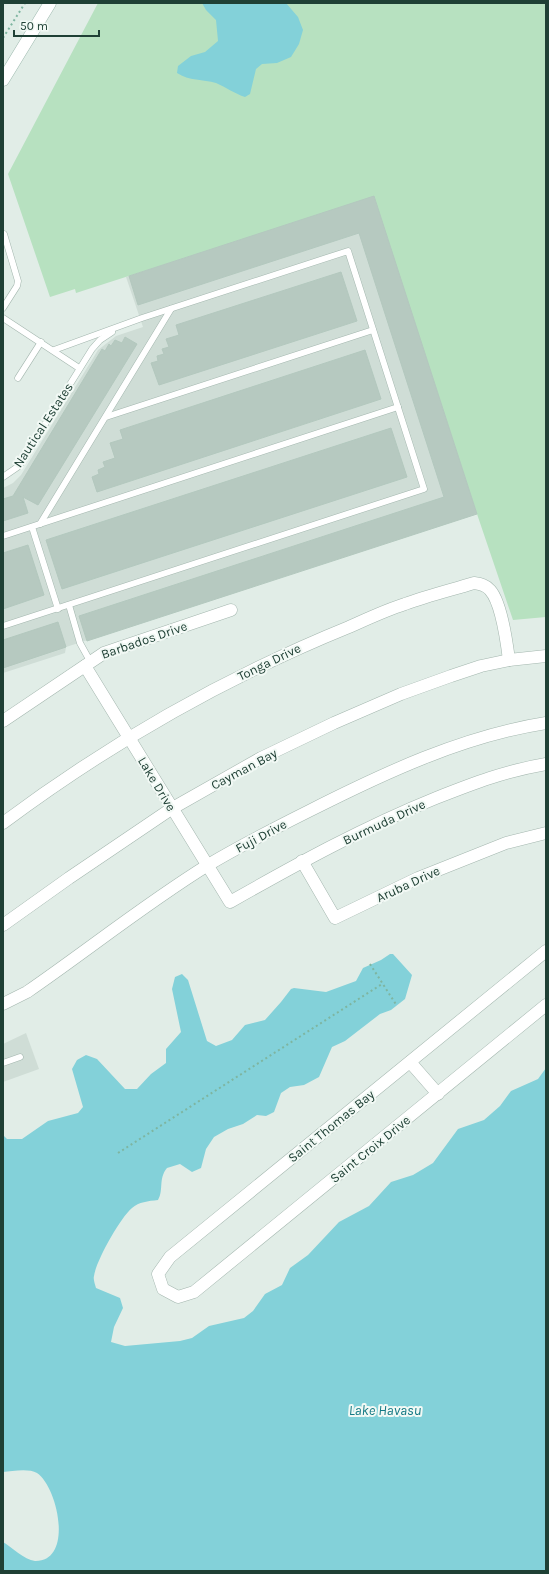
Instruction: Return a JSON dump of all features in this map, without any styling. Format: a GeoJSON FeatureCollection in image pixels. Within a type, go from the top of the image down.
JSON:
{"type":"FeatureCollection","features":[{"type":"Feature","properties":{"kind":"street"},"geometry":{"type":"LineString","coordinates":[[3,80],[50,3]]}},
{"type":"Feature","properties":{"kind":"street","name":"Tonga Drive"},"geometry":{"type":"LineString","coordinates":[[3,823],[58,784],[129,738],[217,688],[295,649],[404,604],[474,582],[484,585],[492,591],[506,632],[509,660]]}},
{"type":"Feature","properties":{"kind":"street","name":"Barbados Drive"},"geometry":{"type":"LineString","coordinates":[[3,721],[104,653],[231,610]]}},
{"type":"Feature","properties":{"kind":"street"},"geometry":{"type":"LineString","coordinates":[[509,660],[546,656]]}},
{"type":"Feature","properties":{"kind":"street","name":"Cayman Bay"},"geometry":{"type":"LineString","coordinates":[[3,925],[171,809],[261,758],[334,723],[401,694],[481,666],[509,660]]}},
{"type":"Feature","properties":{"kind":"street","name":"Lake Drive"},"geometry":{"type":"LineString","coordinates":[[88,664],[171,809],[230,902]]}},
{"type":"Feature","properties":{"kind":"street","name":"Fuji Drive"},"geometry":{"type":"LineString","coordinates":[[3,1004],[27,992],[208,866],[332,799],[408,765],[482,737],[517,728],[546,723]]}},
{"type":"Feature","properties":{"kind":"street","name":"Burmuda Drive"},"geometry":{"type":"LineString","coordinates":[[230,902],[302,861],[401,812],[490,777],[518,769],[546,764]]}},
{"type":"Feature","properties":{"kind":"street","name":"Aruba Drive"},"geometry":{"type":"LineString","coordinates":[[302,861],[335,918],[425,875],[506,843],[546,833]]}},
{"type":"Feature","properties":{"kind":"street","name":"Saint Thomas Bay"},"geometry":{"type":"LineString","coordinates":[[194,1292],[178,1297],[163,1289],[158,1274],[170,1257],[546,951]]}},
{"type":"Feature","properties":{"kind":"street","name":"Saint Croix Drive"},"geometry":{"type":"LineString","coordinates":[[194,1292],[546,1005]]}},
{"type":"Feature","properties":{"kind":"street"},"geometry":{"type":"LineString","coordinates":[[410,1062],[438,1094]]}},
{"type":"Feature","properties":{"kind":"lane"},"geometry":{"type":"LineString","coordinates":[[3,308],[17,286],[18,281],[4,234]]}},
{"type":"Feature","properties":{"kind":"lane","name":"Nautical Estates"},"geometry":{"type":"LineString","coordinates":[[54,350],[142,318],[348,251],[373,330]]}},
{"type":"Feature","properties":{"kind":"lane"},"geometry":{"type":"LineString","coordinates":[[40,524],[171,309]]}},
{"type":"Feature","properties":{"kind":"lane"},"geometry":{"type":"LineString","coordinates":[[3,318],[54,350]]}},
{"type":"Feature","properties":{"kind":"lane","name":"Nautical Estates"},"geometry":{"type":"LineString","coordinates":[[3,477],[19,466],[97,342],[119,327]]}},
{"type":"Feature","properties":{"kind":"lane"},"geometry":{"type":"LineString","coordinates":[[3,626],[424,488],[373,330],[106,417]]}},
{"type":"Feature","properties":{"kind":"lane"},"geometry":{"type":"LineString","coordinates":[[18,378],[41,342]]}},
{"type":"Feature","properties":{"kind":"lane","name":"Nautical Estates"},"geometry":{"type":"LineString","coordinates":[[54,350],[80,368]]}},
{"type":"Feature","properties":{"kind":"lane"},"geometry":{"type":"LineString","coordinates":[[3,536],[398,407]]}},
{"type":"Feature","properties":{"kind":"lane"},"geometry":{"type":"LineString","coordinates":[[32,527],[58,608]]}},
{"type":"Feature","properties":{"kind":"lane"},"geometry":{"type":"LineString","coordinates":[[69,605],[88,664]]}},
{"type":"Feature","properties":{"kind":"lane"},"geometry":{"type":"LineString","coordinates":[[3,1063],[20,1057]]}},
{"type":"Feature","properties":{"kind":"path"},"geometry":{"type":"LineString","coordinates":[[3,38],[25,3]]}},
{"type":"Feature","properties":{"kind":"path"},"geometry":{"type":"LineString","coordinates":[[370,964],[397,1006]]}},
{"type":"Feature","properties":{"kind":"path"},"geometry":{"type":"LineString","coordinates":[[118,1153],[382,984]]}},
{"type":"Feature","properties":{"kind":"shaded area"},"geometry":{"type":"Polygon","coordinates":[[[374,196],[477,514],[66,647],[65,653],[3,673],[3,488],[13,483],[21,475],[98,350],[116,336],[143,327],[126,277],[374,196]]]}},
{"type":"Feature","properties":{"kind":"shaded area"},"geometry":{"type":"Polygon","coordinates":[[[26,1033],[39,1069],[3,1082],[3,1044],[26,1033]]]}},
{"type":"Feature","properties":{"kind":"green space"},"geometry":{"type":"Polygon","coordinates":[[[98,3],[546,3],[546,617],[513,620],[374,197],[76,293],[75,289],[50,297],[8,174],[98,3]]]}},
{"type":"Feature","properties":{"kind":"water"},"geometry":{"type":"Polygon","coordinates":[[[202,3],[286,3],[298,17],[303,30],[299,44],[291,57],[277,63],[262,64],[256,69],[250,94],[245,97],[216,83],[182,76],[177,73],[178,66],[191,56],[205,52],[218,41],[216,20],[206,10],[202,3]]]}},
{"type":"Feature","properties":{"kind":"water","name":"Lake Havasu"},"geometry":{"type":"Polygon","coordinates":[[[390,954],[393,954],[412,975],[405,999],[391,1010],[380,1014],[345,1041],[332,1047],[319,1077],[304,1085],[290,1087],[281,1093],[274,1112],[266,1116],[257,1115],[243,1124],[228,1129],[214,1137],[206,1149],[201,1168],[192,1172],[180,1164],[167,1168],[164,1172],[161,1192],[158,1200],[144,1202],[132,1208],[115,1230],[99,1260],[94,1276],[94,1282],[96,1288],[120,1298],[123,1308],[114,1327],[111,1342],[125,1346],[180,1341],[192,1338],[209,1326],[244,1318],[253,1311],[265,1294],[282,1285],[290,1268],[308,1255],[339,1222],[369,1206],[391,1182],[413,1175],[433,1163],[458,1129],[484,1120],[500,1106],[511,1091],[538,1079],[546,1068],[546,1571],[3,1571],[3,1542],[22,1556],[31,1560],[35,1561],[47,1558],[55,1550],[58,1537],[58,1523],[56,1507],[51,1493],[45,1481],[37,1473],[34,1471],[25,1470],[3,1472],[3,1135],[7,1139],[22,1139],[48,1121],[78,1113],[83,1107],[72,1069],[77,1060],[86,1055],[97,1059],[125,1089],[137,1089],[151,1074],[166,1063],[166,1049],[181,1032],[172,989],[175,977],[182,974],[188,980],[207,1041],[216,1046],[232,1040],[245,1025],[265,1020],[291,989],[294,988],[326,992],[356,981],[363,968],[390,954]]]}},
{"type":"Feature","properties":{"kind":"building"},"geometry":{"type":"Polygon","coordinates":[[[374,196],[477,514],[87,641],[79,616],[444,497],[359,233],[138,305],[129,276],[374,196]]]}},
{"type":"Feature","properties":{"kind":"building"},"geometry":{"type":"Polygon","coordinates":[[[341,272],[357,321],[159,385],[151,363],[158,361],[157,356],[164,354],[162,349],[169,347],[166,339],[179,335],[176,325],[341,272]]]}},
{"type":"Feature","properties":{"kind":"building"},"geometry":{"type":"Polygon","coordinates":[[[125,337],[137,344],[38,505],[23,497],[28,513],[3,521],[3,499],[13,496],[102,349],[105,351],[109,344],[111,346],[115,340],[122,343],[125,337]]]}},
{"type":"Feature","properties":{"kind":"building"},"geometry":{"type":"Polygon","coordinates":[[[365,350],[381,399],[97,492],[92,477],[99,474],[98,470],[105,467],[103,462],[115,458],[110,443],[123,439],[120,430],[365,350]]]}},
{"type":"Feature","properties":{"kind":"building"},"geometry":{"type":"Polygon","coordinates":[[[391,428],[407,477],[62,589],[46,540],[391,428]]]}},
{"type":"Feature","properties":{"kind":"building"},"geometry":{"type":"Polygon","coordinates":[[[28,545],[44,595],[3,609],[3,553],[28,545]]]}},
{"type":"Feature","properties":{"kind":"building"},"geometry":{"type":"Polygon","coordinates":[[[58,622],[66,647],[3,668],[3,640],[58,622]]]}}]}
